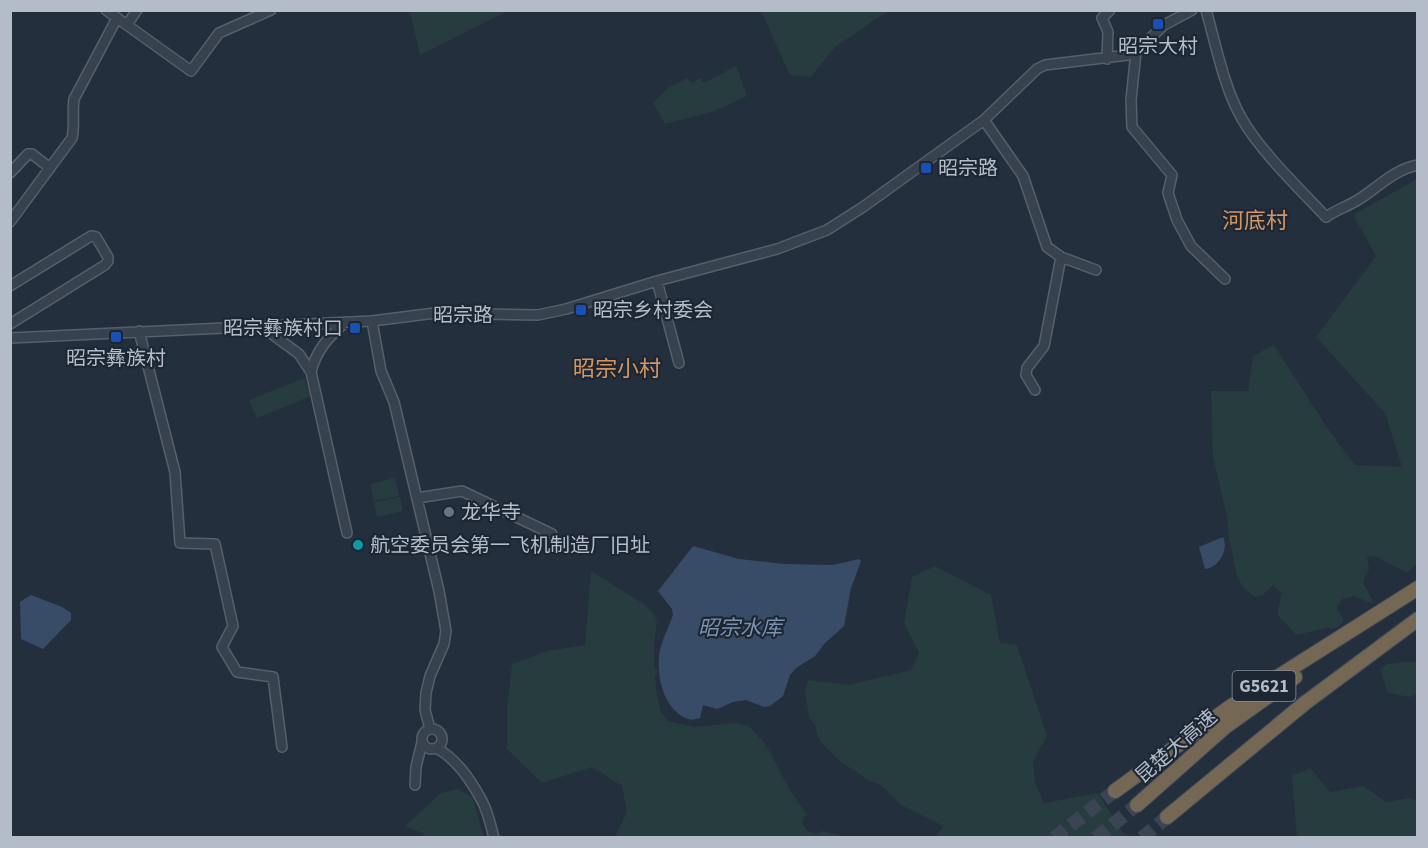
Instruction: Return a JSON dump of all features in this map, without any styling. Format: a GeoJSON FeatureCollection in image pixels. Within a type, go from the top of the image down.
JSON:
{"type":"FeatureCollection","features":[{"type":"Feature","properties":{"kind":"highway","name":"昆楚大高速"},"geometry":{"type":"LineString","coordinates":[[1137,805],[1221,731],[1418,590]]}},
{"type":"Feature","properties":{"kind":"highway","name":"G5621"},"geometry":{"type":"LineString","coordinates":[[1115,791],[1230,707],[1418,590]]}},
{"type":"Feature","properties":{"kind":"highway","name":"G5621"},"geometry":{"type":"LineString","coordinates":[[1167,817],[1305,703],[1418,620]]}},
{"type":"Feature","properties":{"kind":"street"},"geometry":{"type":"LineString","coordinates":[[106,10],[191,71],[219,33],[271,10]]}},
{"type":"Feature","properties":{"kind":"street"},"geometry":{"type":"LineString","coordinates":[[127,25],[137,10]]}},
{"type":"Feature","properties":{"kind":"street"},"geometry":{"type":"LineString","coordinates":[[1107,59],[1108,32],[1102,18],[1110,10]]}},
{"type":"Feature","properties":{"kind":"street"},"geometry":{"type":"LineString","coordinates":[[1192,10],[1164,25],[1136,52],[1131,100],[1132,127],[1172,174],[1168,193],[1177,220],[1191,246],[1225,279]]}},
{"type":"Feature","properties":{"kind":"street"},"geometry":{"type":"LineString","coordinates":[[1206,10],[1232,98],[1243,120],[1264,148],[1326,217],[1339,208],[1356,201],[1398,172],[1418,165]]}},
{"type":"Feature","properties":{"kind":"street"},"geometry":{"type":"LineString","coordinates":[[10,222],[72,138],[74,99],[117,18]]}},
{"type":"Feature","properties":{"kind":"street","name":"昭宗路"},"geometry":{"type":"LineString","coordinates":[[10,338],[372,321],[435,313],[538,315],[566,309],[657,281],[777,249],[827,230],[863,207],[984,120],[1037,69],[1045,66],[1107,59],[1136,52]]}},
{"type":"Feature","properties":{"kind":"street"},"geometry":{"type":"LineString","coordinates":[[984,120],[1023,176],[1047,247],[1061,257],[1096,270]]}},
{"type":"Feature","properties":{"kind":"street"},"geometry":{"type":"LineString","coordinates":[[10,173],[28,153],[50,168]]}},
{"type":"Feature","properties":{"kind":"street"},"geometry":{"type":"LineString","coordinates":[[10,286],[91,236],[96,237],[108,257],[105,265],[10,324]]}},
{"type":"Feature","properties":{"kind":"street"},"geometry":{"type":"LineString","coordinates":[[1035,390],[1026,375],[1027,368],[1044,346],[1061,257]]}},
{"type":"Feature","properties":{"kind":"street"},"geometry":{"type":"LineString","coordinates":[[657,281],[679,363]]}},
{"type":"Feature","properties":{"kind":"street"},"geometry":{"type":"LineString","coordinates":[[372,321],[381,371],[394,402],[439,591],[446,631],[444,644],[426,693],[425,710],[430,729]]}},
{"type":"Feature","properties":{"kind":"street"},"geometry":{"type":"LineString","coordinates":[[345,322],[324,343],[314,361],[312,372],[347,533]]}},
{"type":"Feature","properties":{"kind":"street"},"geometry":{"type":"LineString","coordinates":[[261,326],[299,354],[312,372]]}},
{"type":"Feature","properties":{"kind":"street"},"geometry":{"type":"LineString","coordinates":[[139,331],[175,472],[180,543],[215,544],[233,626],[222,647],[237,672],[273,677],[282,747]]}},
{"type":"Feature","properties":{"kind":"street"},"geometry":{"type":"LineString","coordinates":[[417,498],[462,491],[552,534]]}},
{"type":"Feature","properties":{"kind":"street"},"geometry":{"type":"LineString","coordinates":[[415,785],[416,767],[424,732],[430,729],[439,732],[437,746]]}},
{"type":"Feature","properties":{"kind":"street"},"geometry":{"type":"LineString","coordinates":[[422,742],[426,747],[437,746],[458,766],[483,802],[494,837]]}},
{"type":"Feature","properties":{"kind":"street"},"geometry":{"type":"LineString","coordinates":[[419,760],[437,746]]}},
{"type":"Feature","properties":{"kind":"green space"},"geometry":{"type":"Polygon","coordinates":[[[410,10],[507,11],[420,55],[410,10]]]}},
{"type":"Feature","properties":{"kind":"green space"},"geometry":{"type":"Polygon","coordinates":[[[761,11],[888,11],[834,48],[811,77],[790,75],[761,11]]]}},
{"type":"Feature","properties":{"kind":"green space"},"geometry":{"type":"Polygon","coordinates":[[[736,66],[747,96],[712,112],[665,124],[653,103],[668,88],[687,78],[692,83],[700,78],[704,83],[736,66]]]}},
{"type":"Feature","properties":{"kind":"green space"},"geometry":{"type":"Polygon","coordinates":[[[1417,179],[1417,563],[1407,573],[1375,556],[1367,557],[1369,569],[1363,582],[1374,604],[1354,596],[1342,599],[1337,608],[1344,621],[1336,628],[1296,635],[1277,614],[1282,593],[1274,587],[1275,583],[1263,595],[1254,597],[1238,579],[1229,540],[1227,516],[1213,457],[1211,391],[1248,391],[1253,356],[1274,345],[1326,426],[1355,465],[1402,467],[1385,413],[1316,337],[1376,256],[1353,215],[1417,179]]]}},
{"type":"Feature","properties":{"kind":"green space"},"geometry":{"type":"Polygon","coordinates":[[[304,378],[311,396],[257,418],[249,400],[304,378]]]}},
{"type":"Feature","properties":{"kind":"green space"},"geometry":{"type":"Polygon","coordinates":[[[395,478],[399,496],[374,501],[370,484],[395,478]]]}},
{"type":"Feature","properties":{"kind":"green space"},"geometry":{"type":"Polygon","coordinates":[[[400,497],[403,511],[377,517],[374,502],[400,497]]]}},
{"type":"Feature","properties":{"kind":"green space"},"geometry":{"type":"Polygon","coordinates":[[[935,566],[991,595],[1000,643],[1017,645],[1047,736],[1033,761],[1035,783],[1044,803],[1098,793],[1123,833],[1134,837],[937,837],[943,826],[901,805],[881,785],[868,780],[841,762],[822,743],[815,725],[809,718],[805,690],[808,680],[850,685],[911,670],[919,653],[904,623],[912,577],[935,566]]]}},
{"type":"Feature","properties":{"kind":"green space"},"geometry":{"type":"Polygon","coordinates":[[[591,571],[645,605],[654,614],[657,621],[654,667],[658,671],[655,677],[657,695],[660,711],[668,721],[694,727],[736,723],[749,726],[766,745],[791,792],[807,815],[803,818],[802,823],[807,831],[817,834],[822,831],[846,837],[615,837],[627,812],[622,786],[592,767],[542,783],[507,749],[507,709],[512,664],[547,651],[585,645],[591,571]]]}},
{"type":"Feature","properties":{"kind":"green space"},"geometry":{"type":"Polygon","coordinates":[[[1417,662],[1417,694],[1410,697],[1388,693],[1380,669],[1387,664],[1417,662]]]}},
{"type":"Feature","properties":{"kind":"green space"},"geometry":{"type":"Polygon","coordinates":[[[1310,768],[1330,792],[1364,786],[1386,802],[1410,798],[1417,800],[1417,837],[1297,837],[1292,776],[1310,768]]]}},
{"type":"Feature","properties":{"kind":"green space"},"geometry":{"type":"Polygon","coordinates":[[[458,789],[472,797],[484,837],[421,837],[424,834],[405,826],[441,793],[458,789]]]}},
{"type":"Feature","properties":{"kind":"water"},"geometry":{"type":"Polygon","coordinates":[[[1223,537],[1225,547],[1222,557],[1215,565],[1205,569],[1199,547],[1223,537]]]}},
{"type":"Feature","properties":{"kind":"water","name":"昭宗水库"},"geometry":{"type":"Polygon","coordinates":[[[693,546],[739,559],[785,564],[833,565],[859,559],[861,561],[851,588],[844,626],[825,643],[815,656],[796,668],[790,675],[783,696],[770,706],[764,707],[746,700],[733,702],[717,709],[703,705],[700,718],[692,720],[674,710],[668,702],[661,682],[659,660],[661,645],[673,615],[672,609],[658,591],[693,546]]]}},
{"type":"Feature","properties":{"kind":"water"},"geometry":{"type":"Polygon","coordinates":[[[31,595],[71,613],[71,620],[43,649],[21,639],[20,602],[31,595]]]}},
{"type":"Feature","properties":{"kind":"tunnel"},"geometry":{"type":"LineString","coordinates":[[1054,838],[1115,791]]}},
{"type":"Feature","properties":{"kind":"tunnel"},"geometry":{"type":"LineString","coordinates":[[1096,838],[1137,805]]}},
{"type":"Feature","properties":{"kind":"tunnel"},"geometry":{"type":"LineString","coordinates":[[1142,838],[1167,817]]}},
{"type":"Feature","properties":{"kind":"place","name":"昭宗大村"},"geometry":{"type":"Point","coordinates":[1158,24]}},
{"type":"Feature","properties":{"kind":"place","name":"昭宗路"},"geometry":{"type":"Point","coordinates":[926,168]}},
{"type":"Feature","properties":{"kind":"place","name":"昭宗乡村委会"},"geometry":{"type":"Point","coordinates":[581,310]}},
{"type":"Feature","properties":{"kind":"place","name":"昭宗彝族村口"},"geometry":{"type":"Point","coordinates":[355,328]}},
{"type":"Feature","properties":{"kind":"place","name":"昭宗彝族村"},"geometry":{"type":"Point","coordinates":[116,337]}},
{"type":"Feature","properties":{"kind":"place","name":"龙华寺"},"geometry":{"type":"Point","coordinates":[449,512]}},
{"type":"Feature","properties":{"kind":"place","name":"航空委员会第一飞机制造厂旧址"},"geometry":{"type":"Point","coordinates":[358,545]}},
{"type":"Feature","properties":{"kind":"district","name":"河底村"},"geometry":{"type":"Point","coordinates":[1255,220]}},
{"type":"Feature","properties":{"kind":"district","name":"昭宗小村"},"geometry":{"type":"Point","coordinates":[617,368]}}]}
